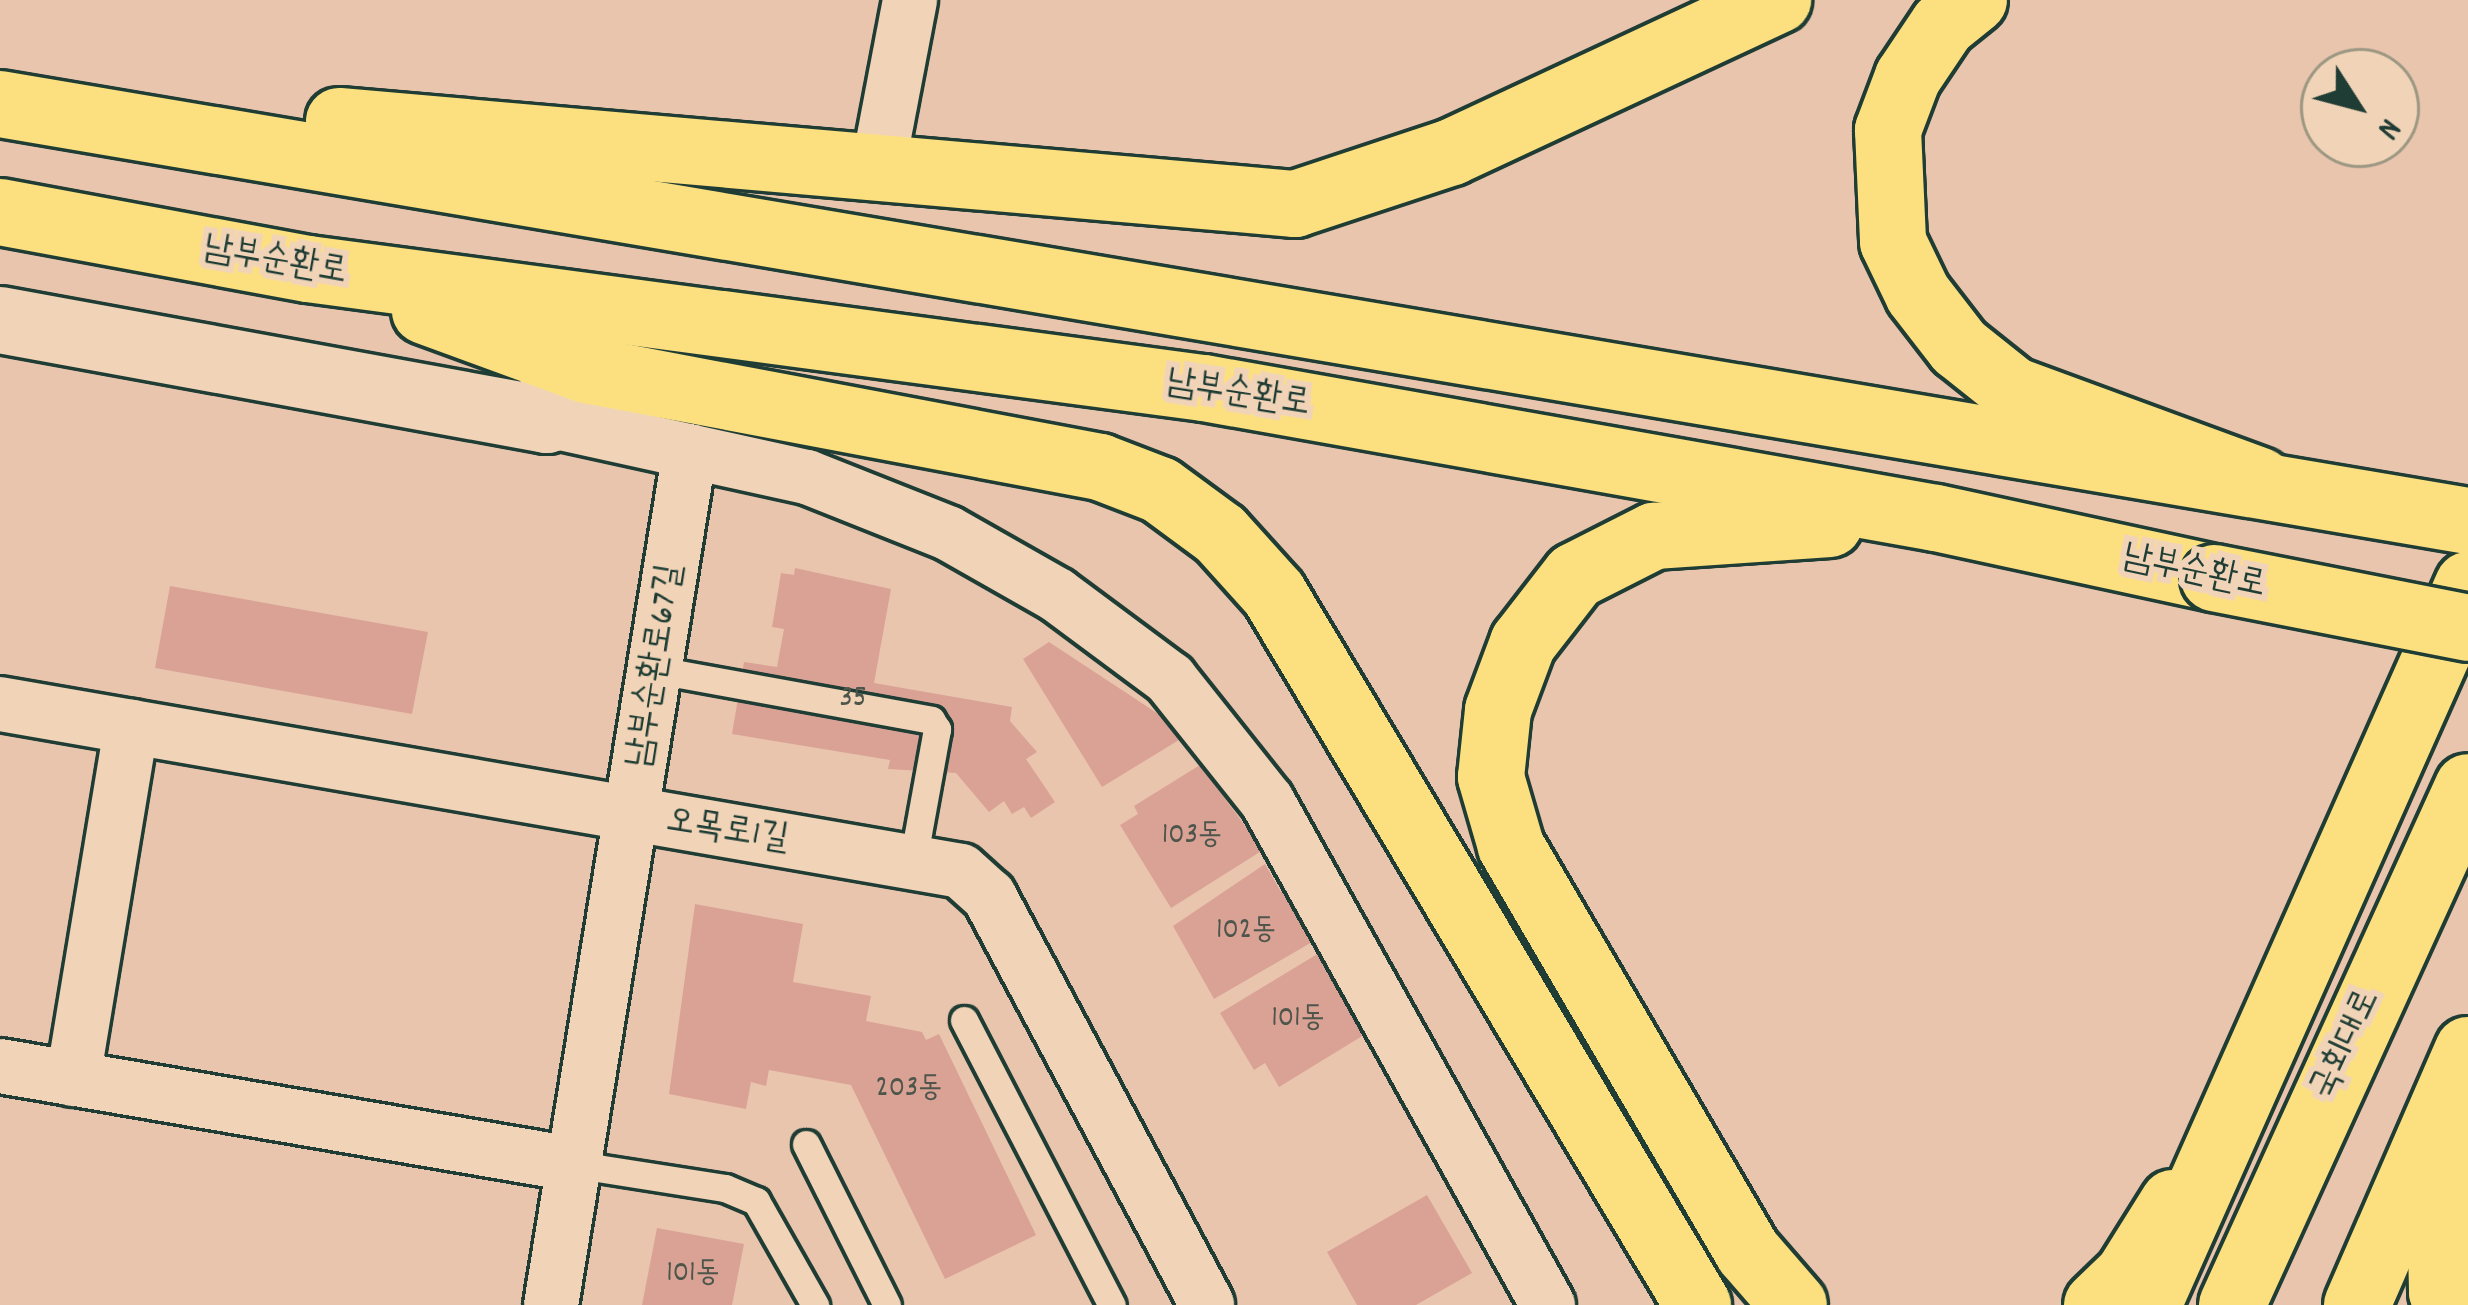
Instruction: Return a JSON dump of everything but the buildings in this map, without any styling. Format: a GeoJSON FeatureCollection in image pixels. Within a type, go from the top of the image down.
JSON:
{"type":"FeatureCollection","features":[{"type":"Feature","properties":{"kind":"main road"},"geometry":{"type":"LineString","coordinates":[[0,91],[1295,204],[1452,152],[1778,0]]}},
{"type":"Feature","properties":{"kind":"main road"},"geometry":{"type":"LineString","coordinates":[[1974,0],[1942,25],[1919,60],[1888,130],[1893,242],[1918,294],[1958,346],[2013,391],[2260,481]]}},
{"type":"Feature","properties":{"kind":"main road"},"geometry":{"type":"LineString","coordinates":[[0,104],[2260,481],[2468,521]]}},
{"type":"Feature","properties":{"kind":"main road","name":"남부순환로"},"geometry":{"type":"LineString","coordinates":[[0,212],[308,269],[1204,388],[1936,518],[2468,628]]}},
{"type":"Feature","properties":{"kind":"main road"},"geometry":{"type":"LineString","coordinates":[[308,269],[553,390],[1100,467],[1160,490],[1220,534],[1274,594],[1661,1230],[1698,1305]]}},
{"type":"Feature","properties":{"kind":"main road"},"geometry":{"type":"LineString","coordinates":[[1794,1305],[1748,1252],[1511,846],[1491,777],[1498,710],[1523,644],[1576,576],[1654,536],[1936,518]]}},
{"type":"Feature","properties":{"kind":"main road"},"geometry":{"type":"LineString","coordinates":[[2148,1305],[2468,585]]}},
{"type":"Feature","properties":{"kind":"main road","name":"국회대로"},"geometry":{"type":"LineString","coordinates":[[2232,1305],[2468,787]]}},
{"type":"Feature","properties":{"kind":"main road","name":"국회대로"},"geometry":{"type":"LineString","coordinates":[[2277,1305],[2468,880]]}},
{"type":"Feature","properties":{"kind":"main road"},"geometry":{"type":"LineString","coordinates":[[2356,1305],[2463,1061]]}},
{"type":"Feature","properties":{"kind":"main road"},"geometry":{"type":"LineString","coordinates":[[2451,1305],[2442,1292],[2440,1208],[2463,1061]]}},
{"type":"Feature","properties":{"kind":"main road"},"geometry":{"type":"LineString","coordinates":[[2097,1305],[2128,1275],[2235,1103]]}},
{"type":"Feature","properties":{"kind":"street"},"geometry":{"type":"LineString","coordinates":[[878,168],[910,0]]}},
{"type":"Feature","properties":{"kind":"street"},"geometry":{"type":"LineString","coordinates":[[0,320],[553,390],[690,451],[807,477],[948,533],[1058,595],[1170,680],[1267,801],[1548,1305]]}},
{"type":"Feature","properties":{"kind":"street","name":"남부순환로67길"},"geometry":{"type":"LineString","coordinates":[[551,1305],[578,1165],[690,451]]}},
{"type":"Feature","properties":{"kind":"street","name":"오목로1길"},"geometry":{"type":"LineString","coordinates":[[0,704],[962,871],[989,896],[1207,1305]]}},
{"type":"Feature","properties":{"kind":"street"},"geometry":{"type":"LineString","coordinates":[[73,1078],[130,727]]}},
{"type":"Feature","properties":{"kind":"street"},"geometry":{"type":"LineString","coordinates":[[0,1066],[578,1165]]}},
{"type":"Feature","properties":{"kind":"lane"},"geometry":{"type":"LineString","coordinates":[[657,670],[926,716],[937,729],[913,861]]}},
{"type":"Feature","properties":{"kind":"lane"},"geometry":{"type":"LineString","coordinates":[[964,1020],[1112,1305]]}},
{"type":"Feature","properties":{"kind":"lane"},"geometry":{"type":"LineString","coordinates":[[806,1144],[887,1305]]}},
{"type":"Feature","properties":{"kind":"lane"},"geometry":{"type":"LineString","coordinates":[[578,1165],[725,1188],[756,1201],[814,1305]]}}]}
